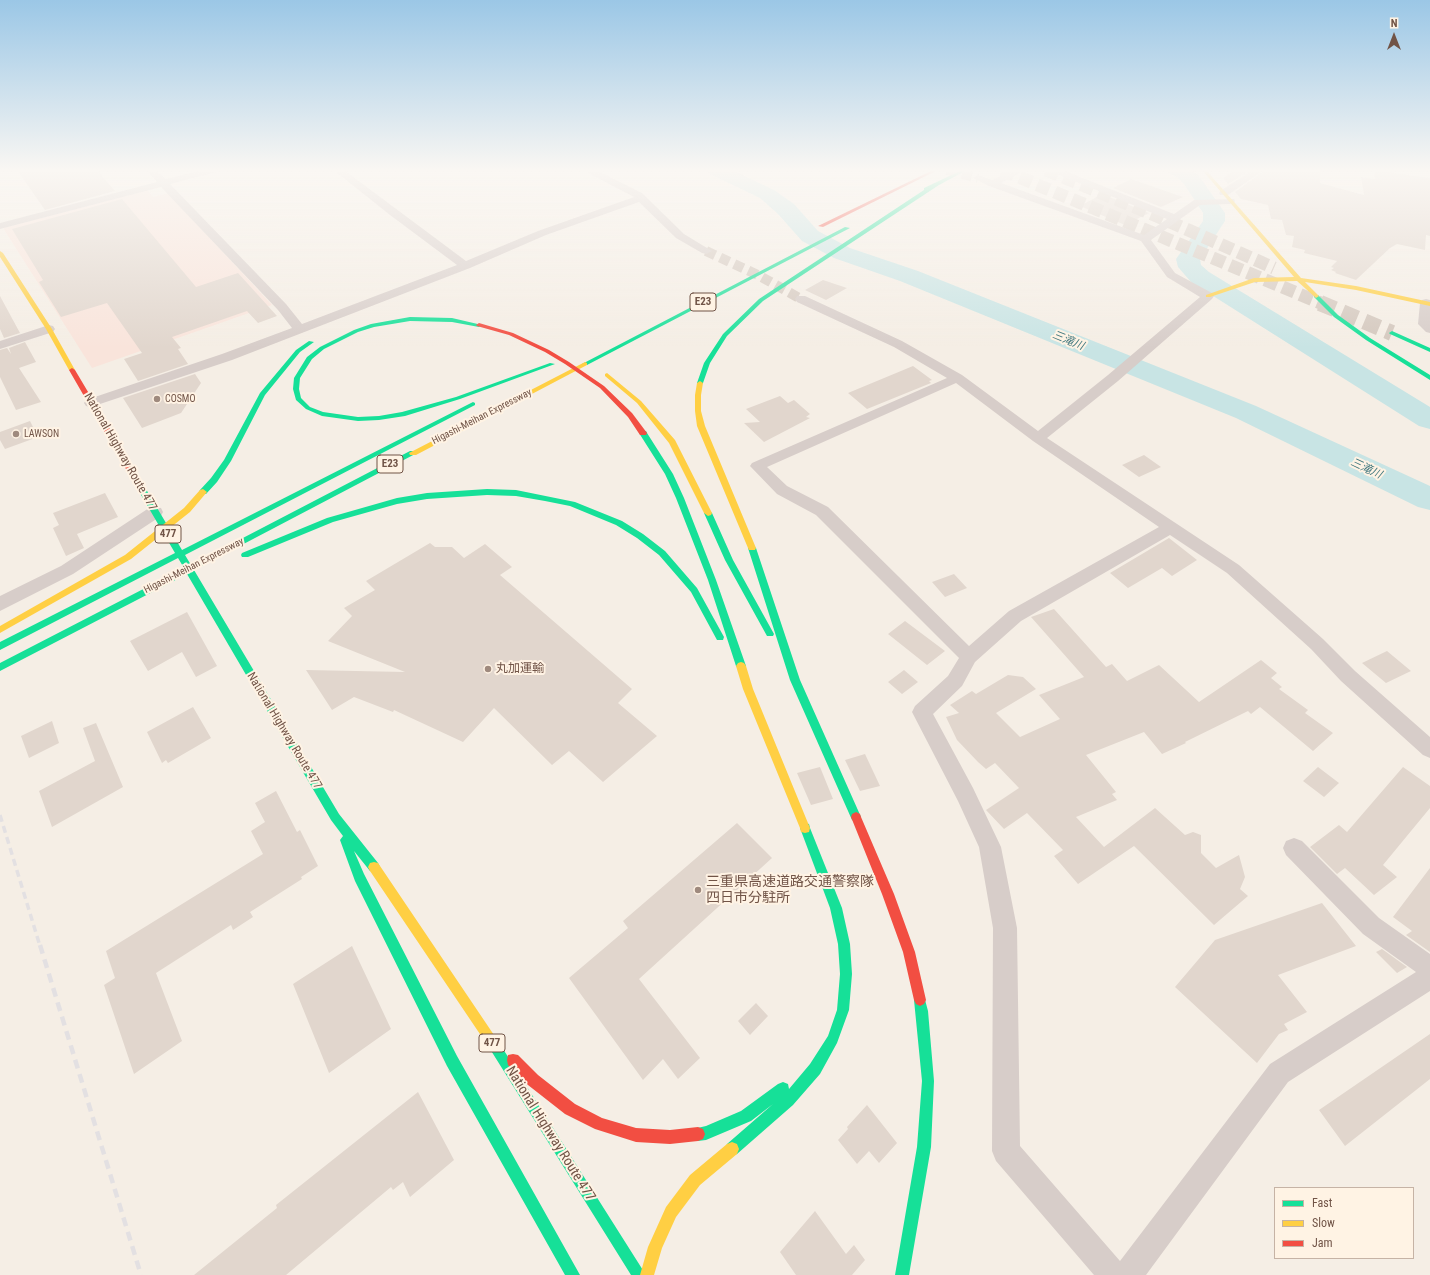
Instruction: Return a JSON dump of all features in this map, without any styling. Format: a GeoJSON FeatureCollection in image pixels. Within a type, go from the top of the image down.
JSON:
{"type":"FeatureCollection","features":[{"type":"Feature","properties":{"kind":"main road"},"geometry":{"type":"LineString","coordinates":[[810,232],[815,230]]}},
{"type":"Feature","properties":{"kind":"main road","name":"Higashi-Meihan Expressway"},"geometry":{"type":"LineString","coordinates":[[4,665],[845,230]]}},
{"type":"Feature","properties":{"kind":"main road"},"geometry":{"type":"LineString","coordinates":[[795,680],[754,553],[701,426],[698,411],[698,395],[707,363],[725,335],[761,300],[867,230]]}},
{"type":"Feature","properties":{"kind":"main road"},"geometry":{"type":"LineString","coordinates":[[1253,230],[1336,316],[1391,354],[1430,378]]}},
{"type":"Feature","properties":{"kind":"main road","name":"National Highway Route 477"},"geometry":{"type":"LineString","coordinates":[[0,253],[49,329],[335,817],[376,868],[487,1034],[639,1275]]}},
{"type":"Feature","properties":{"kind":"main road"},"geometry":{"type":"LineString","coordinates":[[1211,294],[1254,280],[1299,279],[1356,288],[1428,304]]}},
{"type":"Feature","properties":{"kind":"main road"},"geometry":{"type":"LineString","coordinates":[[350,324],[384,314],[419,310]]}},
{"type":"Feature","properties":{"kind":"main road"},"geometry":{"type":"LineString","coordinates":[[552,364],[458,398],[403,414],[379,418],[352,419],[322,414],[308,408],[298,399],[296,389],[297,378],[309,358],[322,348],[356,331],[373,325],[410,319],[452,320],[490,327],[528,342],[567,363],[602,387],[630,415],[669,474],[680,498],[712,580],[748,689],[795,802],[836,908],[844,944],[846,974],[843,1010],[833,1039],[815,1070],[788,1100],[756,1130],[695,1180],[672,1212],[655,1247],[648,1275]]}},
{"type":"Feature","properties":{"kind":"main road"},"geometry":{"type":"LineString","coordinates":[[1392,333],[1430,350]]}},
{"type":"Feature","properties":{"kind":"main road"},"geometry":{"type":"LineString","coordinates":[[0,630],[128,557],[160,534],[187,510],[214,480],[227,461],[262,394],[274,378],[298,351],[320,337]]}},
{"type":"Feature","properties":{"kind":"main road","name":"Higashi-Meihan Expressway"},"geometry":{"type":"LineString","coordinates":[[1,645],[570,354]]}},
{"type":"Feature","properties":{"kind":"main road"},"geometry":{"type":"LineString","coordinates":[[580,356],[621,385],[657,422],[672,442],[698,491],[729,560],[795,680],[844,789],[888,894],[909,952],[922,1011],[928,1081],[924,1147],[902,1275]]}},
{"type":"Feature","properties":{"kind":"main road"},"geometry":{"type":"LineString","coordinates":[[237,558],[294,533],[330,520],[364,509],[427,496],[487,492],[516,493],[572,504],[619,523],[662,553],[694,590],[748,689]]}},
{"type":"Feature","properties":{"kind":"main road"},"geometry":{"type":"LineString","coordinates":[[184,583],[203,574]]}},
{"type":"Feature","properties":{"kind":"main road"},"geometry":{"type":"LineString","coordinates":[[4,665],[170,589]]}},
{"type":"Feature","properties":{"kind":"main road","name":"National Highway Route 477"},"geometry":{"type":"LineString","coordinates":[[335,817],[359,878],[452,1061],[573,1275]]}},
{"type":"Feature","properties":{"kind":"main road"},"geometry":{"type":"LineString","coordinates":[[487,1034],[533,1080],[570,1109],[600,1124],[636,1135],[670,1137],[706,1133],[746,1116],[812,1064],[833,1039]]}},
{"type":"Feature","properties":{"kind":"street"},"geometry":{"type":"LineString","coordinates":[[208,230],[282,307],[299,329]]}},
{"type":"Feature","properties":{"kind":"street"},"geometry":{"type":"LineString","coordinates":[[416,230],[466,266]]}},
{"type":"Feature","properties":{"kind":"street"},"geometry":{"type":"LineString","coordinates":[[91,403],[227,357],[466,266],[552,230]]}},
{"type":"Feature","properties":{"kind":"street"},"geometry":{"type":"LineString","coordinates":[[673,230],[680,236],[706,251]]}},
{"type":"Feature","properties":{"kind":"street"},"geometry":{"type":"LineString","coordinates":[[1038,438],[1113,378],[1211,294],[1178,280],[1171,275],[1145,239],[1119,230]]}},
{"type":"Feature","properties":{"kind":"street"},"geometry":{"type":"LineString","coordinates":[[1145,239],[1159,230]]}},
{"type":"Feature","properties":{"kind":"street"},"geometry":{"type":"LineString","coordinates":[[801,299],[898,344],[957,378],[1038,438],[1233,570],[1430,749]]}},
{"type":"Feature","properties":{"kind":"street"},"geometry":{"type":"LineString","coordinates":[[1428,304],[1424,324],[1428,334]]}},
{"type":"Feature","properties":{"kind":"street"},"geometry":{"type":"LineString","coordinates":[[0,345],[49,329]]}},
{"type":"Feature","properties":{"kind":"street"},"geometry":{"type":"LineString","coordinates":[[957,378],[757,466],[782,490],[822,511],[969,657]]}},
{"type":"Feature","properties":{"kind":"street"},"geometry":{"type":"LineString","coordinates":[[0,604],[67,570],[155,512]]}},
{"type":"Feature","properties":{"kind":"street"},"geometry":{"type":"LineString","coordinates":[[1113,1275],[1006,1151],[1005,928],[990,847],[966,795],[922,712],[954,681],[969,657],[1015,616],[1171,527]]}},
{"type":"Feature","properties":{"kind":"street"},"geometry":{"type":"LineString","coordinates":[[1294,848],[1371,926],[1430,968]]}},
{"type":"Feature","properties":{"kind":"street"},"geometry":{"type":"LineString","coordinates":[[1128,1275],[1279,1073],[1430,977]]}},
{"type":"Feature","properties":{"kind":"shaded area"},"geometry":{"type":"Polygon","coordinates":[[[4,230],[202,230],[272,305],[92,368],[4,230]]]}},
{"type":"Feature","properties":{"kind":"building"},"geometry":{"type":"Polygon","coordinates":[[[12,230],[148,230],[196,287],[238,273],[277,316],[258,323],[247,311],[172,337],[181,348],[178,349],[188,364],[138,381],[124,359],[142,353],[107,303],[61,317],[39,282],[43,280],[12,230]]]}},
{"type":"Feature","properties":{"kind":"building"},"geometry":{"type":"Polygon","coordinates":[[[1285,230],[1430,230],[1430,236],[1426,235],[1425,250],[1397,244],[1390,248],[1356,280],[1335,273],[1336,272],[1331,270],[1334,268],[1331,267],[1337,261],[1304,253],[1305,250],[1292,247],[1294,236],[1286,235],[1285,230]]]}},
{"type":"Feature","properties":{"kind":"building"},"geometry":{"type":"Polygon","coordinates":[[[823,280],[847,288],[826,300],[805,290],[823,280]]]}},
{"type":"Feature","properties":{"kind":"building"},"geometry":{"type":"Polygon","coordinates":[[[0,296],[20,333],[4,338],[0,329],[0,296]]]}},
{"type":"Feature","properties":{"kind":"building"},"geometry":{"type":"Polygon","coordinates":[[[25,342],[36,362],[19,368],[41,402],[16,410],[0,377],[0,350],[7,348],[11,354],[9,348],[25,342]]]}},
{"type":"Feature","properties":{"kind":"building"},"geometry":{"type":"Polygon","coordinates":[[[913,366],[932,380],[929,381],[931,383],[867,409],[848,393],[913,366]]]}},
{"type":"Feature","properties":{"kind":"building"},"geometry":{"type":"Polygon","coordinates":[[[195,374],[201,383],[181,413],[142,428],[123,398],[195,374]]]}},
{"type":"Feature","properties":{"kind":"building"},"geometry":{"type":"Polygon","coordinates":[[[780,396],[788,403],[794,400],[810,414],[806,417],[810,418],[764,442],[744,423],[760,422],[746,409],[780,396]]]}},
{"type":"Feature","properties":{"kind":"building"},"geometry":{"type":"Polygon","coordinates":[[[30,421],[38,437],[5,449],[0,440],[0,432],[30,421]]]}},
{"type":"Feature","properties":{"kind":"building"},"geometry":{"type":"Polygon","coordinates":[[[1144,455],[1161,467],[1139,477],[1122,465],[1144,455]]]}},
{"type":"Feature","properties":{"kind":"building"},"geometry":{"type":"Polygon","coordinates":[[[105,493],[118,517],[77,534],[84,548],[66,556],[53,528],[59,525],[53,513],[105,493]]]}},
{"type":"Feature","properties":{"kind":"building"},"geometry":{"type":"Polygon","coordinates":[[[1169,538],[1197,560],[1172,576],[1162,568],[1128,588],[1110,573],[1169,538]]]}},
{"type":"Feature","properties":{"kind":"building","name":"丸加運輸"},"geometry":{"type":"Polygon","coordinates":[[[430,543],[435,547],[452,547],[464,558],[485,544],[512,567],[500,575],[632,689],[618,703],[657,736],[603,782],[569,751],[552,765],[494,708],[463,742],[394,710],[393,712],[354,697],[332,710],[306,670],[405,672],[328,641],[352,616],[344,608],[375,590],[366,581],[430,543]]]}},
{"type":"Feature","properties":{"kind":"building"},"geometry":{"type":"Polygon","coordinates":[[[954,574],[967,588],[945,597],[932,582],[954,574]]]}},
{"type":"Feature","properties":{"kind":"building"},"geometry":{"type":"Polygon","coordinates":[[[1054,609],[1106,667],[1112,664],[1127,681],[1159,665],[1199,702],[1261,660],[1277,673],[1271,678],[1282,687],[1279,689],[1308,710],[1305,713],[1333,733],[1313,751],[1260,707],[1251,714],[1248,711],[1162,754],[1144,732],[1086,755],[1116,792],[1112,794],[1117,800],[1076,817],[1104,847],[1155,808],[1185,835],[1193,832],[1201,835],[1201,853],[1216,868],[1239,855],[1245,877],[1240,889],[1248,896],[1214,925],[1134,846],[1078,884],[1054,856],[1063,850],[1027,813],[1004,829],[986,810],[1019,788],[995,763],[986,769],[957,740],[946,717],[959,713],[950,705],[972,691],[976,694],[1008,675],[1023,677],[1036,689],[996,713],[1020,737],[1060,719],[1039,695],[1084,677],[1031,617],[1054,609]]]}},
{"type":"Feature","properties":{"kind":"building"},"geometry":{"type":"Polygon","coordinates":[[[187,612],[217,666],[196,677],[182,652],[148,671],[130,641],[187,612]]]}},
{"type":"Feature","properties":{"kind":"building"},"geometry":{"type":"Polygon","coordinates":[[[905,621],[945,651],[927,665],[888,634],[905,621]]]}},
{"type":"Feature","properties":{"kind":"building"},"geometry":{"type":"Polygon","coordinates":[[[1387,651],[1411,671],[1386,683],[1362,663],[1387,651]]]}},
{"type":"Feature","properties":{"kind":"building"},"geometry":{"type":"Polygon","coordinates":[[[904,670],[918,682],[902,694],[888,682],[904,670]]]}},
{"type":"Feature","properties":{"kind":"building"},"geometry":{"type":"Polygon","coordinates":[[[193,707],[211,738],[168,763],[166,760],[162,763],[147,732],[193,707]]]}},
{"type":"Feature","properties":{"kind":"building"},"geometry":{"type":"Polygon","coordinates":[[[52,721],[59,743],[29,758],[21,736],[52,721]]]}},
{"type":"Feature","properties":{"kind":"building"},"geometry":{"type":"Polygon","coordinates":[[[96,723],[123,787],[52,827],[39,791],[95,761],[83,728],[96,723]]]}},
{"type":"Feature","properties":{"kind":"building"},"geometry":{"type":"Polygon","coordinates":[[[865,754],[880,786],[860,791],[845,760],[865,754]]]}},
{"type":"Feature","properties":{"kind":"building"},"geometry":{"type":"Polygon","coordinates":[[[820,767],[833,799],[811,805],[797,773],[820,767]]]}},
{"type":"Feature","properties":{"kind":"building"},"geometry":{"type":"Polygon","coordinates":[[[1318,767],[1339,783],[1324,797],[1303,781],[1318,767]]]}},
{"type":"Feature","properties":{"kind":"building"},"geometry":{"type":"Polygon","coordinates":[[[1403,767],[1430,786],[1430,808],[1383,865],[1397,877],[1374,895],[1345,868],[1337,874],[1310,847],[1339,825],[1347,832],[1403,767]]]}},
{"type":"Feature","properties":{"kind":"building"},"geometry":{"type":"Polygon","coordinates":[[[276,791],[297,832],[300,830],[318,866],[301,877],[302,879],[250,912],[253,917],[233,930],[231,925],[156,973],[182,1041],[134,1074],[104,985],[115,978],[106,951],[263,854],[251,831],[265,822],[255,803],[276,791]]]}},
{"type":"Feature","properties":{"kind":"building"},"geometry":{"type":"Polygon","coordinates":[[[737,823],[772,858],[639,979],[700,1058],[678,1079],[663,1059],[643,1080],[569,978],[628,928],[623,921],[737,823]]]}},
{"type":"Feature","properties":{"kind":"building"},"geometry":{"type":"Polygon","coordinates":[[[1430,868],[1430,952],[1406,935],[1412,931],[1393,917],[1430,868]]]}},
{"type":"Feature","properties":{"kind":"building"},"geometry":{"type":"Polygon","coordinates":[[[1322,903],[1356,946],[1278,975],[1307,1012],[1284,1024],[1288,1030],[1279,1034],[1257,1063],[1175,987],[1215,940],[1322,903]]]}},
{"type":"Feature","properties":{"kind":"building"},"geometry":{"type":"Polygon","coordinates":[[[352,946],[391,1029],[329,1073],[293,984],[352,946]]]}},
{"type":"Feature","properties":{"kind":"building"},"geometry":{"type":"Polygon","coordinates":[[[1382,949],[1407,967],[1397,973],[1376,952],[1382,949]]]}},
{"type":"Feature","properties":{"kind":"building"},"geometry":{"type":"Polygon","coordinates":[[[756,1003],[768,1016],[750,1035],[738,1021],[756,1003]]]}},
{"type":"Feature","properties":{"kind":"building"},"geometry":{"type":"Polygon","coordinates":[[[1430,1034],[1430,1079],[1345,1146],[1319,1110],[1430,1034]]]}},
{"type":"Feature","properties":{"kind":"building"},"geometry":{"type":"Polygon","coordinates":[[[418,1092],[454,1160],[410,1197],[403,1182],[393,1190],[391,1187],[286,1275],[194,1275],[277,1208],[276,1205],[418,1092]]]}},
{"type":"Feature","properties":{"kind":"building"},"geometry":{"type":"Polygon","coordinates":[[[867,1105],[897,1143],[879,1163],[869,1151],[857,1164],[838,1140],[848,1129],[847,1127],[867,1105]]]}},
{"type":"Feature","properties":{"kind":"building"},"geometry":{"type":"Polygon","coordinates":[[[815,1211],[846,1254],[854,1245],[865,1260],[852,1275],[796,1275],[780,1252],[815,1211]]]}},
{"type":"Feature","properties":{"kind":"waterway","name":"三滝川"},"geometry":{"type":"LineString","coordinates":[[804,230],[810,236],[842,253],[909,276],[1246,412],[1430,499]]}},
{"type":"Feature","properties":{"kind":"waterway"},"geometry":{"type":"LineString","coordinates":[[1208,230],[1188,259],[1190,267],[1200,277],[1430,420]]}},
{"type":"Feature","properties":{"kind":"tunnel"},"geometry":{"type":"LineString","coordinates":[[1145,230],[1323,304]]}},
{"type":"Feature","properties":{"kind":"tunnel"},"geometry":{"type":"LineString","coordinates":[[1187,230],[1274,268]]}},
{"type":"Feature","properties":{"kind":"tunnel"},"geometry":{"type":"LineString","coordinates":[[706,251],[758,275],[801,299]]}},
{"type":"Feature","properties":{"kind":"tunnel"},"geometry":{"type":"LineString","coordinates":[[1320,303],[1392,333]]}},
{"type":"Feature","properties":{"kind":"railway"},"geometry":{"type":"LineString","coordinates":[[0,815],[40,946]]}},
{"type":"Feature","properties":{"kind":"railway"},"geometry":{"type":"LineString","coordinates":[[40,945],[141,1275]]}},
{"type":"Feature","properties":{"kind":"traffic: fast"},"geometry":{"type":"LineString","coordinates":[[585,364],[844,230]]}},
{"type":"Feature","properties":{"kind":"traffic: fast"},"geometry":{"type":"LineString","coordinates":[[700,383],[707,363],[725,335],[761,300],[868,230]]}},
{"type":"Feature","properties":{"kind":"traffic: fast"},"geometry":{"type":"LineString","coordinates":[[1316,296],[1336,316],[1368,339],[1430,378]]}},
{"type":"Feature","properties":{"kind":"traffic: fast"},"geometry":{"type":"LineString","coordinates":[[479,325],[452,320],[410,319],[373,325],[356,331],[322,348],[309,358],[297,378],[296,389],[298,399],[308,408],[322,414],[358,419],[379,418],[403,414],[458,398],[552,364]]}},
{"type":"Feature","properties":{"kind":"traffic: fast"},"geometry":{"type":"LineString","coordinates":[[1392,333],[1430,350]]}},
{"type":"Feature","properties":{"kind":"traffic: fast"},"geometry":{"type":"LineString","coordinates":[[203,492],[214,480],[227,461],[262,394],[298,351],[311,342]]}},
{"type":"Feature","properties":{"kind":"traffic: fast"},"geometry":{"type":"LineString","coordinates":[[0,646],[473,404]]}},
{"type":"Feature","properties":{"kind":"traffic: fast"},"geometry":{"type":"LineString","coordinates":[[643,433],[669,474],[680,498],[712,580],[741,666]]}},
{"type":"Feature","properties":{"kind":"traffic: fast"},"geometry":{"type":"LineString","coordinates":[[0,667],[413,453]]}},
{"type":"Feature","properties":{"kind":"traffic: fast"},"geometry":{"type":"LineString","coordinates":[[134,476],[335,817],[374,867]]}},
{"type":"Feature","properties":{"kind":"traffic: fast"},"geometry":{"type":"LineString","coordinates":[[245,555],[330,520],[397,501],[427,496],[487,492],[516,493],[545,498],[572,504],[619,523],[640,536],[662,553],[694,590],[720,637]]}},
{"type":"Feature","properties":{"kind":"traffic: fast"},"geometry":{"type":"LineString","coordinates":[[708,513],[729,560],[770,634]]}},
{"type":"Feature","properties":{"kind":"traffic: fast"},"geometry":{"type":"LineString","coordinates":[[752,548],[795,680],[856,817]]}},
{"type":"Feature","properties":{"kind":"traffic: fast"},"geometry":{"type":"LineString","coordinates":[[732,1149],[788,1100],[815,1069],[833,1039],[843,1010],[846,974],[844,944],[836,908],[805,828]]}},
{"type":"Feature","properties":{"kind":"traffic: fast"},"geometry":{"type":"LineString","coordinates":[[345,840],[359,877],[452,1061],[573,1275]]}},
{"type":"Feature","properties":{"kind":"traffic: fast"},"geometry":{"type":"LineString","coordinates":[[902,1275],[924,1147],[928,1081],[920,1000]]}},
{"type":"Feature","properties":{"kind":"traffic: fast"},"geometry":{"type":"LineString","coordinates":[[494,1045],[639,1275]]}},
{"type":"Feature","properties":{"kind":"traffic: fast"},"geometry":{"type":"LineString","coordinates":[[698,1134],[706,1133],[746,1116],[783,1089]]}},
{"type":"Feature","properties":{"kind":"traffic: slow"},"geometry":{"type":"LineString","coordinates":[[1256,230],[1299,279],[1316,296]]}},
{"type":"Feature","properties":{"kind":"traffic: slow"},"geometry":{"type":"LineString","coordinates":[[0,253],[49,329],[72,370]]}},
{"type":"Feature","properties":{"kind":"traffic: slow"},"geometry":{"type":"LineString","coordinates":[[1208,296],[1254,280],[1299,279],[1356,288],[1430,304]]}},
{"type":"Feature","properties":{"kind":"traffic: slow"},"geometry":{"type":"LineString","coordinates":[[413,453],[585,364]]}},
{"type":"Feature","properties":{"kind":"traffic: slow"},"geometry":{"type":"LineString","coordinates":[[607,375],[639,402],[672,442],[708,513]]}},
{"type":"Feature","properties":{"kind":"traffic: slow"},"geometry":{"type":"LineString","coordinates":[[700,383],[698,411],[701,426],[752,548]]}},
{"type":"Feature","properties":{"kind":"traffic: slow"},"geometry":{"type":"LineString","coordinates":[[0,630],[128,557],[187,510],[203,492]]}},
{"type":"Feature","properties":{"kind":"traffic: slow"},"geometry":{"type":"LineString","coordinates":[[741,666],[748,689],[805,828]]}},
{"type":"Feature","properties":{"kind":"traffic: slow"},"geometry":{"type":"LineString","coordinates":[[374,867],[494,1045]]}},
{"type":"Feature","properties":{"kind":"traffic: slow"},"geometry":{"type":"LineString","coordinates":[[647,1275],[655,1247],[671,1212],[695,1180],[732,1149]]}},
{"type":"Feature","properties":{"kind":"traffic: jam"},"geometry":{"type":"LineString","coordinates":[[479,325],[511,334],[547,351],[567,363],[602,387],[630,415],[643,433]]}},
{"type":"Feature","properties":{"kind":"traffic: jam"},"geometry":{"type":"LineString","coordinates":[[72,370],[134,476]]}},
{"type":"Feature","properties":{"kind":"traffic: jam"},"geometry":{"type":"LineString","coordinates":[[856,817],[888,894],[909,952],[920,1000]]}},
{"type":"Feature","properties":{"kind":"traffic: jam"},"geometry":{"type":"LineString","coordinates":[[513,1060],[533,1080],[570,1109],[600,1124],[636,1135],[670,1137],[698,1134]]}},
{"type":"Feature","properties":{"kind":"place","name":"COSMO"},"geometry":{"type":"Point","coordinates":[157,399]}},
{"type":"Feature","properties":{"kind":"place","name":"LAWSON"},"geometry":{"type":"Point","coordinates":[16,434]}},
{"type":"Feature","properties":{"kind":"place","name":"丸加運輸"},"geometry":{"type":"Point","coordinates":[488,669]}},
{"type":"Feature","properties":{"kind":"place","name":"三重県高速道路交通警察隊 四日市分駐所"},"geometry":{"type":"Point","coordinates":[698,890]}}]}
